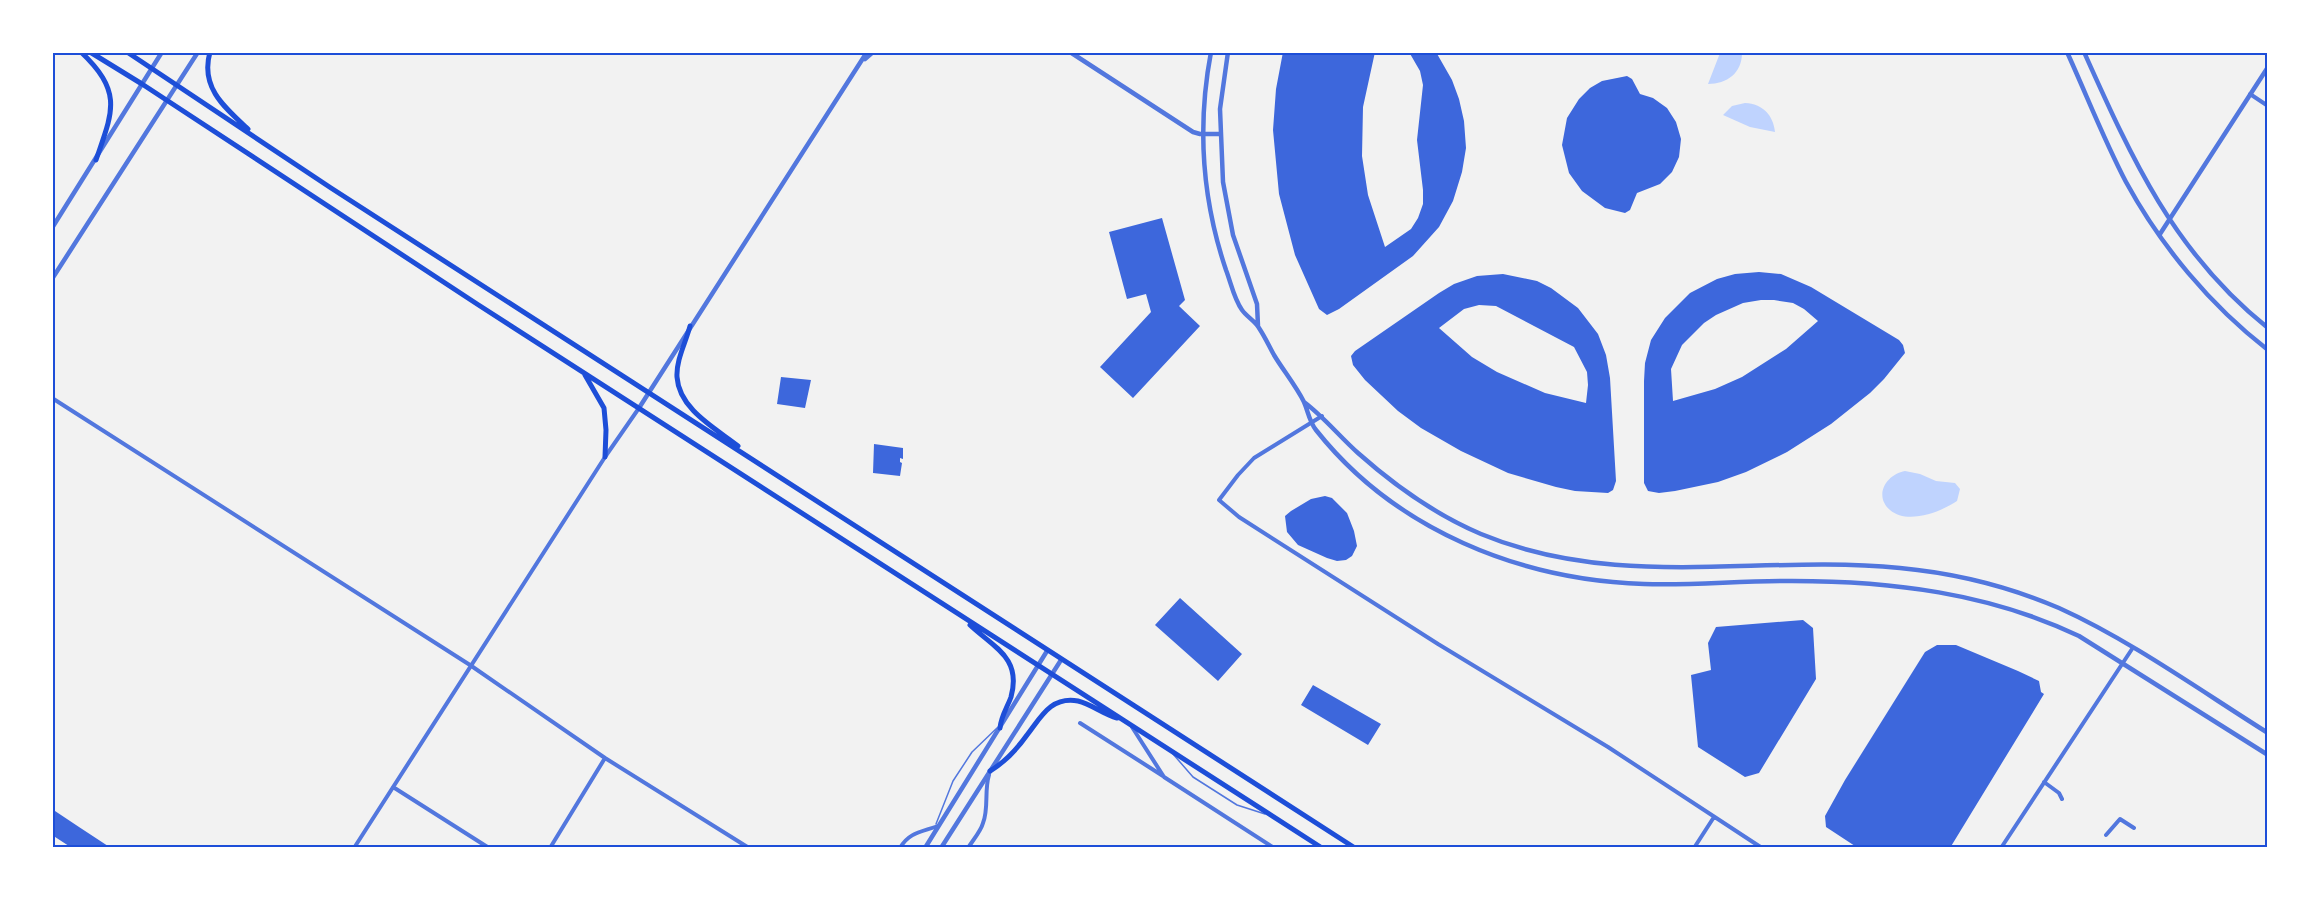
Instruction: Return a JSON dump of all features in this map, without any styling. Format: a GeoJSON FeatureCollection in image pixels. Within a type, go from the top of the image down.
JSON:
{"type":"FeatureCollection","features":[{"type":"Feature","properties":{"kind":"main road"},"geometry":{"type":"LineString","coordinates":[[81,52],[107,84],[112,103],[108,125],[96,160]]}},
{"type":"Feature","properties":{"kind":"main road"},"geometry":{"type":"LineString","coordinates":[[90,52],[585,374],[1322,848]]}},
{"type":"Feature","properties":{"kind":"main road"},"geometry":{"type":"LineString","coordinates":[[126,52],[331,188],[1355,848]]}},
{"type":"Feature","properties":{"kind":"main road"},"geometry":{"type":"LineString","coordinates":[[210,52],[207,71],[211,88],[228,110],[262,142]]}},
{"type":"Feature","properties":{"kind":"main road"},"geometry":{"type":"LineString","coordinates":[[690,326],[678,365],[677,378],[684,399],[695,413],[763,466]]}},
{"type":"Feature","properties":{"kind":"main road"},"geometry":{"type":"LineString","coordinates":[[585,374],[604,408],[605,457]]}},
{"type":"Feature","properties":{"kind":"main road"},"geometry":{"type":"LineString","coordinates":[[961,615],[1000,648],[1011,669],[1013,682],[1011,697],[1001,717],[1001,725]]}},
{"type":"Feature","properties":{"kind":"main road"},"geometry":{"type":"LineString","coordinates":[[990,771],[1008,758],[1046,710],[1062,701],[1080,702],[1107,715],[1124,720]]}},
{"type":"Feature","properties":{"kind":"street"},"geometry":{"type":"LineString","coordinates":[[52,228],[162,52]]}},
{"type":"Feature","properties":{"kind":"street"},"geometry":{"type":"LineString","coordinates":[[52,279],[198,52]]}},
{"type":"Feature","properties":{"kind":"street"},"geometry":{"type":"LineString","coordinates":[[354,848],[867,52]]}},
{"type":"Feature","properties":{"kind":"street"},"geometry":{"type":"LineString","coordinates":[[861,62],[873,52]]}},
{"type":"Feature","properties":{"kind":"street"},"geometry":{"type":"LineString","coordinates":[[1070,52],[1188,129],[1203,134],[1220,134]]}},
{"type":"Feature","properties":{"kind":"street"},"geometry":{"type":"LineString","coordinates":[[1211,52],[1203,108],[1207,191],[1214,230],[1242,310],[1258,326],[1304,402],[1311,423],[1359,474],[1412,515],[1468,546],[1518,564],[1575,577],[1634,584],[1803,581],[1876,584],[1939,592],[1991,603],[2050,623],[2079,636],[2268,755]]}},
{"type":"Feature","properties":{"kind":"street"},"geometry":{"type":"LineString","coordinates":[[1228,52],[1221,100],[1220,134],[1223,182],[1229,219],[1242,264],[1257,303],[1258,326]]}},
{"type":"Feature","properties":{"kind":"street"},"geometry":{"type":"LineString","coordinates":[[2067,52],[2121,172],[2160,234],[2212,299],[2268,350]]}},
{"type":"Feature","properties":{"kind":"street"},"geometry":{"type":"LineString","coordinates":[[2084,52],[2127,148],[2169,220],[2195,255],[2226,290],[2268,328]]}},
{"type":"Feature","properties":{"kind":"street"},"geometry":{"type":"LineString","coordinates":[[2160,234],[2268,67]]}},
{"type":"Feature","properties":{"kind":"street"},"geometry":{"type":"LineString","coordinates":[[2250,94],[2268,106]]}},
{"type":"Feature","properties":{"kind":"street"},"geometry":{"type":"LineString","coordinates":[[52,398],[470,665],[605,758],[749,848]]}},
{"type":"Feature","properties":{"kind":"street"},"geometry":{"type":"LineString","coordinates":[[1304,402],[1323,416],[1356,451],[1410,494],[1462,525],[1520,548],[1580,562],[1634,567],[1849,565],[1922,571],[1980,583],[2041,601],[2088,623],[2268,733]]}},
{"type":"Feature","properties":{"kind":"street"},"geometry":{"type":"LineString","coordinates":[[1323,416],[1254,458],[1219,500],[1239,517],[1438,644],[1612,749],[1762,848]]}},
{"type":"Feature","properties":{"kind":"street"},"geometry":{"type":"LineString","coordinates":[[2001,848],[2132,648]]}},
{"type":"Feature","properties":{"kind":"street"},"geometry":{"type":"LineString","coordinates":[[925,848],[1047,651]]}},
{"type":"Feature","properties":{"kind":"street"},"geometry":{"type":"LineString","coordinates":[[941,848],[1061,660]]}},
{"type":"Feature","properties":{"kind":"street"},"geometry":{"type":"LineString","coordinates":[[1080,723],[1274,848]]}},
{"type":"Feature","properties":{"kind":"street"},"geometry":{"type":"LineString","coordinates":[[1130,724],[1164,777]]}},
{"type":"Feature","properties":{"kind":"street"},"geometry":{"type":"LineString","coordinates":[[550,848],[605,758]]}},
{"type":"Feature","properties":{"kind":"street"},"geometry":{"type":"LineString","coordinates":[[968,848],[983,824],[986,812],[985,789],[990,771]]}},
{"type":"Feature","properties":{"kind":"street"},"geometry":{"type":"LineString","coordinates":[[2044,782],[2062,799]]}},
{"type":"Feature","properties":{"kind":"street"},"geometry":{"type":"LineString","coordinates":[[393,787],[489,848]]}},
{"type":"Feature","properties":{"kind":"street"},"geometry":{"type":"LineString","coordinates":[[1694,848],[1714,817]]}},
{"type":"Feature","properties":{"kind":"street"},"geometry":{"type":"LineString","coordinates":[[2106,835],[2120,819],[2134,828]]}},
{"type":"Feature","properties":{"kind":"street"},"geometry":{"type":"LineString","coordinates":[[900,848],[905,839],[918,831],[937,827]]}},
{"type":"Feature","properties":{"kind":"lane"},"geometry":{"type":"LineString","coordinates":[[937,827],[953,780],[972,752],[1001,725]]}},
{"type":"Feature","properties":{"kind":"lane"},"geometry":{"type":"LineString","coordinates":[[1166,747],[1193,777],[1237,806],[1275,817]]}},
{"type":"Feature","properties":{"kind":"water"},"geometry":{"type":"Polygon","coordinates":[[[1720,53],[1742,53],[1739,66],[1736,72],[1727,79],[1708,84],[1720,53]]]}},
{"type":"Feature","properties":{"kind":"water"},"geometry":{"type":"Polygon","coordinates":[[[1745,103],[1762,108],[1772,120],[1775,132],[1750,127],[1723,115],[1732,106],[1745,103]]]}},
{"type":"Feature","properties":{"kind":"water"},"geometry":{"type":"Polygon","coordinates":[[[1905,471],[1936,481],[1955,483],[1960,489],[1957,501],[1933,513],[1914,517],[1897,514],[1890,510],[1883,498],[1884,486],[1893,476],[1905,471]]]}},
{"type":"Feature","properties":{"kind":"building"},"geometry":{"type":"Polygon","coordinates":[[[1283,52],[1375,52],[1363,107],[1362,156],[1368,195],[1385,247],[1411,229],[1423,204],[1417,140],[1423,85],[1420,71],[1409,52],[1436,52],[1452,80],[1464,121],[1466,148],[1462,172],[1453,201],[1439,227],[1413,256],[1339,309],[1327,315],[1319,309],[1295,255],[1279,194],[1273,130],[1276,89],[1283,52]]]}},
{"type":"Feature","properties":{"kind":"building"},"geometry":{"type":"Polygon","coordinates":[[[1627,76],[1632,79],[1640,94],[1653,98],[1667,108],[1676,122],[1681,139],[1679,157],[1672,172],[1660,184],[1637,193],[1630,210],[1625,213],[1605,208],[1582,191],[1569,173],[1562,145],[1567,118],[1579,99],[1590,88],[1602,81],[1627,76]]]}},
{"type":"Feature","properties":{"kind":"building"},"geometry":{"type":"Polygon","coordinates":[[[1162,218],[1185,300],[1179,306],[1200,326],[1133,398],[1100,367],[1151,312],[1146,294],[1127,299],[1109,232],[1162,218]]]}},
{"type":"Feature","properties":{"kind":"building"},"geometry":{"type":"Polygon","coordinates":[[[1759,272],[1781,274],[1811,287],[1899,340],[1905,353],[1870,393],[1831,424],[1787,452],[1746,472],[1718,482],[1675,491],[1659,493],[1648,491],[1644,483],[1644,381],[1645,363],[1651,340],[1665,318],[1690,293],[1717,279],[1735,274],[1759,272]],[[1774,300],[1743,303],[1716,315],[1704,323],[1682,345],[1671,369],[1673,401],[1715,389],[1742,377],[1786,349],[1818,321],[1793,303],[1774,300]]]}},
{"type":"Feature","properties":{"kind":"building"},"geometry":{"type":"Polygon","coordinates":[[[1503,274],[1537,281],[1551,288],[1578,308],[1598,334],[1606,355],[1610,378],[1616,481],[1613,490],[1608,493],[1556,487],[1508,473],[1461,451],[1421,428],[1398,411],[1365,380],[1353,365],[1351,356],[1355,351],[1439,293],[1454,284],[1477,276],[1503,274]],[[1479,305],[1464,309],[1439,328],[1472,357],[1497,372],[1545,393],[1586,403],[1587,372],[1574,347],[1496,306],[1479,305]]]}},
{"type":"Feature","properties":{"kind":"building"},"geometry":{"type":"Polygon","coordinates":[[[781,377],[811,380],[805,408],[777,404],[781,377]]]}},
{"type":"Feature","properties":{"kind":"building"},"geometry":{"type":"Polygon","coordinates":[[[874,444],[903,448],[903,459],[900,458],[902,463],[900,476],[873,473],[874,444]]]}},
{"type":"Feature","properties":{"kind":"building"},"geometry":{"type":"Polygon","coordinates":[[[1325,496],[1332,498],[1347,513],[1354,531],[1357,546],[1352,556],[1346,560],[1337,561],[1327,558],[1298,545],[1287,532],[1285,516],[1311,499],[1325,496]]]}},
{"type":"Feature","properties":{"kind":"building"},"geometry":{"type":"Polygon","coordinates":[[[1180,598],[1242,654],[1218,681],[1155,625],[1180,598]]]}},
{"type":"Feature","properties":{"kind":"building"},"geometry":{"type":"Polygon","coordinates":[[[1803,620],[1813,628],[1816,679],[1759,773],[1745,777],[1698,747],[1691,675],[1711,670],[1708,643],[1716,627],[1803,620]]]}},
{"type":"Feature","properties":{"kind":"building"},"geometry":{"type":"Polygon","coordinates":[[[1937,645],[1956,645],[2018,671],[2039,681],[2041,692],[2044,694],[1950,848],[1858,848],[1826,827],[1825,816],[1925,652],[1937,645]]]}},
{"type":"Feature","properties":{"kind":"building"},"geometry":{"type":"Polygon","coordinates":[[[1313,685],[1381,724],[1368,745],[1301,705],[1313,685]]]}},
{"type":"Feature","properties":{"kind":"building"},"geometry":{"type":"Polygon","coordinates":[[[52,809],[111,848],[72,848],[52,835],[52,809]]]}}]}
